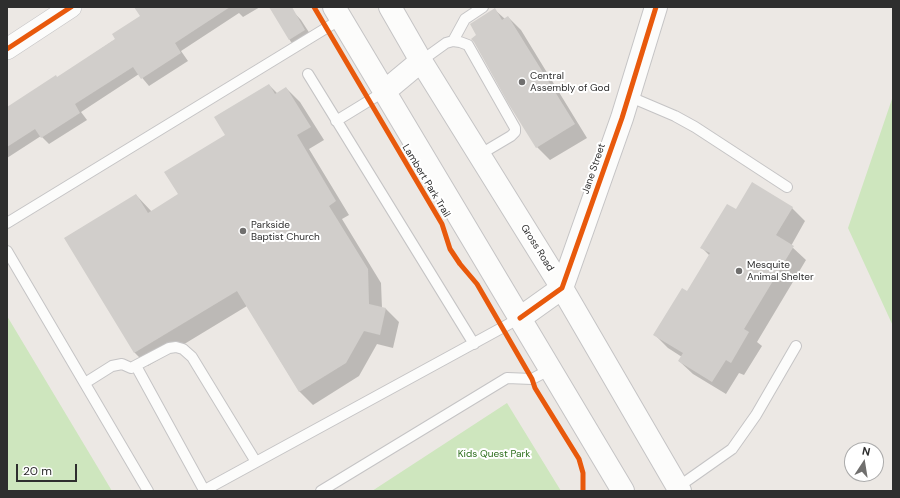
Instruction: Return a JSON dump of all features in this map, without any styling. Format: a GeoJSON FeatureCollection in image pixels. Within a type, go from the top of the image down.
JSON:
{"type":"FeatureCollection","features":[{"type":"Feature","properties":{"kind":"main road","name":"Gross Road"},"geometry":{"type":"LineString","coordinates":[[390,7],[478,155],[562,288],[679,489]]}},
{"type":"Feature","properties":{"kind":"main road","name":"Jane Street"},"geometry":{"type":"LineString","coordinates":[[562,288],[628,96],[656,7]]}},
{"type":"Feature","properties":{"kind":"main road"},"geometry":{"type":"LineString","coordinates":[[337,13],[623,491]]}},
{"type":"Feature","properties":{"kind":"main road"},"geometry":{"type":"LineString","coordinates":[[385,91],[422,61]]}},
{"type":"Feature","properties":{"kind":"main road"},"geometry":{"type":"LineString","coordinates":[[520,318],[562,288]]}},
{"type":"Feature","properties":{"kind":"street"},"geometry":{"type":"LineString","coordinates":[[7,49],[71,7]]}},
{"type":"Feature","properties":{"kind":"lane"},"geometry":{"type":"LineString","coordinates":[[453,41],[465,19],[483,7]]}},
{"type":"Feature","properties":{"kind":"lane"},"geometry":{"type":"LineString","coordinates":[[7,223],[337,13]]}},
{"type":"Feature","properties":{"kind":"lane"},"geometry":{"type":"LineString","coordinates":[[422,61],[446,43],[453,41],[468,45],[515,128],[515,132],[511,136],[478,155]]}},
{"type":"Feature","properties":{"kind":"lane"},"geometry":{"type":"LineString","coordinates":[[308,74],[474,344]]}},
{"type":"Feature","properties":{"kind":"lane"},"geometry":{"type":"LineString","coordinates":[[336,121],[385,91]]}},
{"type":"Feature","properties":{"kind":"lane"},"geometry":{"type":"LineString","coordinates":[[628,96],[675,116],[695,127],[787,187]]}},
{"type":"Feature","properties":{"kind":"lane"},"geometry":{"type":"LineString","coordinates":[[7,251],[148,491]]}},
{"type":"Feature","properties":{"kind":"lane"},"geometry":{"type":"LineString","coordinates":[[136,366],[203,491],[520,318]]}},
{"type":"Feature","properties":{"kind":"lane"},"geometry":{"type":"LineString","coordinates":[[679,489],[732,449],[756,415],[796,346]]}},
{"type":"Feature","properties":{"kind":"lane"},"geometry":{"type":"LineString","coordinates":[[85,384],[112,366],[122,364],[132,368],[169,348],[176,347],[183,349],[195,361],[256,462]]}},
{"type":"Feature","properties":{"kind":"lane"},"geometry":{"type":"LineString","coordinates":[[321,491],[507,378],[532,379],[551,369]]}},
{"type":"Feature","properties":{"kind":"green space"},"geometry":{"type":"Polygon","coordinates":[[[893,96],[893,326],[848,228],[893,96]]]}},
{"type":"Feature","properties":{"kind":"green space"},"geometry":{"type":"Polygon","coordinates":[[[7,316],[112,491],[7,491],[7,316]]]}},
{"type":"Feature","properties":{"kind":"green space","name":"Kids Quest Park"},"geometry":{"type":"Polygon","coordinates":[[[507,403],[561,491],[372,491],[507,403]]]}},
{"type":"Feature","properties":{"kind":"building"},"geometry":{"type":"Polygon","coordinates":[[[134,7],[230,7],[175,43],[181,53],[141,79],[133,67],[75,104],[80,113],[41,138],[35,129],[7,147],[7,107],[56,75],[57,77],[115,39],[112,34],[140,16],[134,7]]]}},
{"type":"Feature","properties":{"kind":"building"},"geometry":{"type":"Polygon","coordinates":[[[269,7],[292,7],[305,30],[289,40],[269,7]]]}},
{"type":"Feature","properties":{"kind":"building","name":"Central Assembly of God"},"geometry":{"type":"Polygon","coordinates":[[[495,8],[502,20],[508,16],[575,124],[536,148],[471,39],[476,35],[470,24],[495,8]]]}},
{"type":"Feature","properties":{"kind":"building"},"geometry":{"type":"Polygon","coordinates":[[[269,84],[275,94],[286,87],[311,127],[297,135],[336,201],[329,206],[368,269],[369,304],[386,308],[380,335],[364,331],[346,363],[299,392],[237,291],[134,353],[64,238],[136,194],[148,213],[178,194],[164,172],[225,135],[214,117],[269,84]]]}},
{"type":"Feature","properties":{"kind":"building","name":"Mesquite Animal Shelter"},"geometry":{"type":"Polygon","coordinates":[[[752,182],[793,207],[776,235],[794,246],[744,329],[749,332],[731,363],[726,360],[712,382],[678,361],[683,353],[653,335],[682,288],[687,291],[710,253],[700,248],[727,204],[736,209],[752,182]]]}},
{"type":"Feature","properties":{"kind":"cycle path"},"geometry":{"type":"LineString","coordinates":[[7,49],[71,7]]}},
{"type":"Feature","properties":{"kind":"cycle path","name":"Lambert Park Trail"},"geometry":{"type":"LineString","coordinates":[[314,7],[442,224],[450,249],[460,264],[477,284],[532,379],[535,388],[579,459],[583,473],[583,491]]}},
{"type":"Feature","properties":{"kind":"cycle path"},"geometry":{"type":"LineString","coordinates":[[520,318],[562,288],[622,118],[656,7]]}},
{"type":"Feature","properties":{"kind":"place","name":"Central Assembly of God"},"geometry":{"type":"Point","coordinates":[522,82]}},
{"type":"Feature","properties":{"kind":"place","name":"Parkside Baptist Church"},"geometry":{"type":"Point","coordinates":[243,231]}},
{"type":"Feature","properties":{"kind":"place","name":"Mesquite Animal Shelter"},"geometry":{"type":"Point","coordinates":[739,271]}}]}
